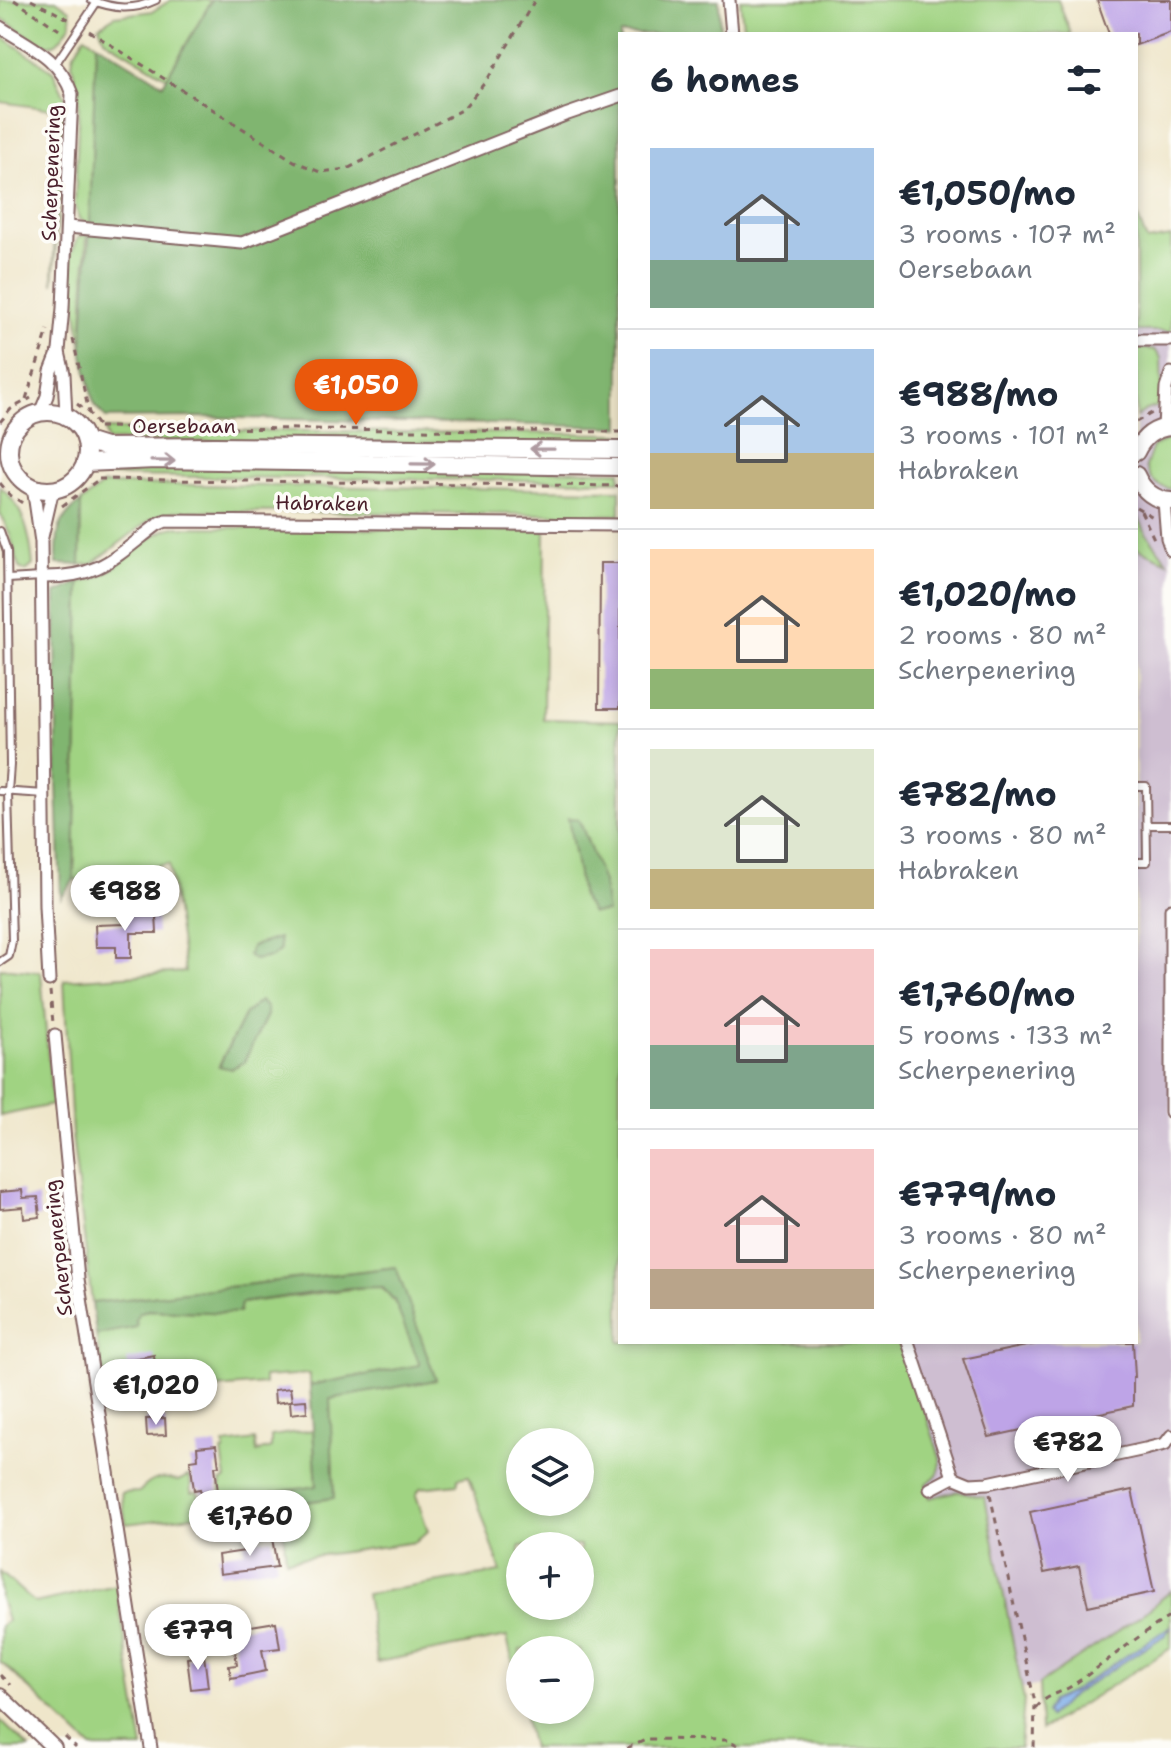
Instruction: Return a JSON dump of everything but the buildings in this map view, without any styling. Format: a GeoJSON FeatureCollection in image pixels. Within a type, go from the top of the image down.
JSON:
{"type":"FeatureCollection","features":[{"type":"Feature","properties":{"kind":"main road"},"geometry":{"type":"LineString","coordinates":[[40,413],[66,416],[78,426],[86,441],[85,463],[79,475],[68,484],[53,489],[33,487],[19,478],[5,462],[6,439],[27,418],[40,413]]}},
{"type":"Feature","properties":{"kind":"main road"},"geometry":{"type":"LineString","coordinates":[[1138,449],[1146,436],[1168,427]]}},
{"type":"Feature","properties":{"kind":"main road","name":"Oersebaan"},"geometry":{"type":"LineString","coordinates":[[86,441],[105,454],[618,467]]}},
{"type":"Feature","properties":{"kind":"main road","name":"Oersebaan"},"geometry":{"type":"LineString","coordinates":[[85,463],[105,454],[190,445],[618,450]]}},
{"type":"Feature","properties":{"kind":"main road"},"geometry":{"type":"LineString","coordinates":[[1138,478],[1146,491],[1168,501]]}},
{"type":"Feature","properties":{"kind":"street"},"geometry":{"type":"LineString","coordinates":[[729,0],[732,32]]}},
{"type":"Feature","properties":{"kind":"street"},"geometry":{"type":"LineString","coordinates":[[0,27],[56,63]]}},
{"type":"Feature","properties":{"kind":"street","name":"Scherpenering"},"geometry":{"type":"LineString","coordinates":[[40,413],[59,351],[68,227],[72,94],[67,78],[56,63]]}},
{"type":"Feature","properties":{"kind":"street"},"geometry":{"type":"LineString","coordinates":[[68,227],[242,243],[618,97]]}},
{"type":"Feature","properties":{"kind":"street"},"geometry":{"type":"LineString","coordinates":[[1138,340],[1171,340]]}},
{"type":"Feature","properties":{"kind":"street","name":"Scherpenering"},"geometry":{"type":"LineString","coordinates":[[59,351],[64,374],[66,416]]}},
{"type":"Feature","properties":{"kind":"street"},"geometry":{"type":"LineString","coordinates":[[1168,427],[1166,388],[1171,373]]}},
{"type":"Feature","properties":{"kind":"street"},"geometry":{"type":"LineString","coordinates":[[33,487],[41,542],[45,906],[49,980]]}},
{"type":"Feature","properties":{"kind":"street"},"geometry":{"type":"LineString","coordinates":[[41,542],[51,509],[53,489]]}},
{"type":"Feature","properties":{"kind":"street"},"geometry":{"type":"LineString","coordinates":[[1168,501],[1167,538],[1171,550]]}},
{"type":"Feature","properties":{"kind":"street","name":"Habraken"},"geometry":{"type":"LineString","coordinates":[[41,577],[69,578],[90,573],[166,521],[618,525]]}},
{"type":"Feature","properties":{"kind":"street"},"geometry":{"type":"LineString","coordinates":[[1171,909],[1171,1112]]}},
{"type":"Feature","properties":{"kind":"street","name":"Scherpenering"},"geometry":{"type":"LineString","coordinates":[[55,1035],[78,1279],[151,1748]]}},
{"type":"Feature","properties":{"kind":"street"},"geometry":{"type":"LineString","coordinates":[[909,1344],[953,1477],[970,1484],[988,1483],[1145,1449],[1165,1444],[1171,1436]]}},
{"type":"Feature","properties":{"kind":"street"},"geometry":{"type":"LineString","coordinates":[[930,1489],[953,1477]]}},
{"type":"Feature","properties":{"kind":"street"},"geometry":{"type":"LineString","coordinates":[[0,1696],[54,1748]]}},
{"type":"Feature","properties":{"kind":"lane"},"geometry":{"type":"LineString","coordinates":[[56,63],[94,1],[108,7],[134,9],[156,0]]}},
{"type":"Feature","properties":{"kind":"lane"},"geometry":{"type":"LineString","coordinates":[[0,531],[8,579],[10,765],[4,792],[12,941],[9,956],[0,962]]}},
{"type":"Feature","properties":{"kind":"lane"},"geometry":{"type":"LineString","coordinates":[[8,579],[41,577]]}},
{"type":"Feature","properties":{"kind":"lane"},"geometry":{"type":"LineString","coordinates":[[1138,786],[1146,786],[1147,825],[1147,862],[1138,862]]}},
{"type":"Feature","properties":{"kind":"lane"},"geometry":{"type":"LineString","coordinates":[[4,792],[45,794]]}},
{"type":"Feature","properties":{"kind":"lane"},"geometry":{"type":"LineString","coordinates":[[1147,825],[1171,825]]}},
{"type":"Feature","properties":{"kind":"path"},"geometry":{"type":"LineString","coordinates":[[14,0],[64,31],[68,48]]}},
{"type":"Feature","properties":{"kind":"path"},"geometry":{"type":"LineString","coordinates":[[31,0],[81,26],[294,161],[320,172],[347,169],[462,110],[487,80],[535,0]]}},
{"type":"Feature","properties":{"kind":"path"},"geometry":{"type":"LineString","coordinates":[[26,400],[49,326],[63,308],[72,326],[89,413]]}},
{"type":"Feature","properties":{"kind":"path"},"geometry":{"type":"LineString","coordinates":[[0,422],[11,409],[26,400],[47,396]]}},
{"type":"Feature","properties":{"kind":"path"},"geometry":{"type":"LineString","coordinates":[[51,509],[66,505],[99,479],[105,454],[99,427],[89,413],[64,398]]}},
{"type":"Feature","properties":{"kind":"path","name":"Oersebaan"},"geometry":{"type":"LineString","coordinates":[[99,427],[618,432]]}},
{"type":"Feature","properties":{"kind":"path"},"geometry":{"type":"LineString","coordinates":[[99,479],[618,486]]}},
{"type":"Feature","properties":{"kind":"path"},"geometry":{"type":"LineString","coordinates":[[0,483],[10,495],[36,508]]}},
{"type":"Feature","properties":{"kind":"path"},"geometry":{"type":"LineString","coordinates":[[49,980],[55,1035]]}},
{"type":"Feature","properties":{"kind":"path"},"geometry":{"type":"LineString","coordinates":[[988,1483],[1035,1709],[1034,1748]]}},
{"type":"Feature","properties":{"kind":"path"},"geometry":{"type":"LineString","coordinates":[[1035,1709],[1045,1697],[1069,1688],[1171,1616]]}},
{"type":"Feature","properties":{"kind":"path"},"geometry":{"type":"LineString","coordinates":[[627,1748],[648,1739],[728,1740],[743,1748]]}},
{"type":"Feature","properties":{"kind":"shaded area"},"geometry":{"type":"Polygon","coordinates":[[[1171,259],[1171,1622],[1074,1679],[919,1707],[825,1344],[1138,1344],[1138,261],[1171,259]]]}},
{"type":"Feature","properties":{"kind":"green space"},"geometry":{"type":"Polygon","coordinates":[[[0,0],[56,0],[70,10],[71,23],[57,43],[42,42],[0,17],[0,0]]]}},
{"type":"Feature","properties":{"kind":"green space"},"geometry":{"type":"Polygon","coordinates":[[[171,0],[212,0],[167,77],[104,39],[99,26],[115,16],[153,11],[171,0]]]}},
{"type":"Feature","properties":{"kind":"green space"},"geometry":{"type":"Polygon","coordinates":[[[212,0],[719,0],[720,32],[618,32],[618,427],[197,417],[106,418],[94,405],[82,350],[96,43],[163,84],[212,0]]]}},
{"type":"Feature","properties":{"kind":"green space"},"geometry":{"type":"Polygon","coordinates":[[[740,0],[1058,0],[1070,32],[744,32],[740,0]]]}},
{"type":"Feature","properties":{"kind":"green space"},"geometry":{"type":"Polygon","coordinates":[[[0,35],[53,71],[66,99],[53,284],[59,110],[0,102],[0,35]]]}},
{"type":"Feature","properties":{"kind":"green space"},"geometry":{"type":"Polygon","coordinates":[[[85,36],[96,43],[90,224],[79,219],[75,204],[79,99],[72,63],[74,53],[85,36]]]}},
{"type":"Feature","properties":{"kind":"green space"},"geometry":{"type":"Polygon","coordinates":[[[1138,217],[1147,241],[1171,237],[1171,331],[1138,331],[1138,217]]]}},
{"type":"Feature","properties":{"kind":"green space"},"geometry":{"type":"Polygon","coordinates":[[[87,234],[82,350],[70,256],[78,238],[87,234]]]}},
{"type":"Feature","properties":{"kind":"green space"},"geometry":{"type":"Polygon","coordinates":[[[1138,348],[1155,350],[1161,358],[1162,405],[1138,416],[1138,348]]]}},
{"type":"Feature","properties":{"kind":"green space"},"geometry":{"type":"Polygon","coordinates":[[[105,429],[618,434],[618,444],[107,441],[105,429]]]}},
{"type":"Feature","properties":{"kind":"green space"},"geometry":{"type":"Polygon","coordinates":[[[1171,438],[1171,489],[1154,482],[1146,466],[1153,446],[1171,438]]]}},
{"type":"Feature","properties":{"kind":"green space"},"geometry":{"type":"Polygon","coordinates":[[[108,465],[618,471],[618,481],[105,476],[108,465]]]}},
{"type":"Feature","properties":{"kind":"green space"},"geometry":{"type":"Polygon","coordinates":[[[104,484],[618,490],[618,515],[176,511],[147,522],[92,564],[80,565],[81,502],[104,484]]]}},
{"type":"Feature","properties":{"kind":"green space"},"geometry":{"type":"Polygon","coordinates":[[[0,486],[15,503],[28,532],[33,565],[26,571],[19,568],[10,534],[0,514],[0,486]]]}},
{"type":"Feature","properties":{"kind":"green space"},"geometry":{"type":"Polygon","coordinates":[[[81,502],[80,565],[57,564],[59,529],[66,516],[81,502]]]}},
{"type":"Feature","properties":{"kind":"green space"},"geometry":{"type":"Polygon","coordinates":[[[1138,516],[1146,533],[1168,562],[1138,549],[1138,516]]]}},
{"type":"Feature","properties":{"kind":"green space"},"geometry":{"type":"Polygon","coordinates":[[[176,527],[545,531],[543,719],[618,721],[618,1344],[903,1344],[940,1457],[938,1473],[926,1484],[930,1498],[957,1491],[985,1497],[1024,1700],[1020,1748],[532,1748],[526,1724],[594,1724],[594,1636],[506,1636],[377,1662],[366,1594],[501,1572],[469,1476],[458,1478],[458,1484],[420,1488],[416,1495],[428,1531],[416,1542],[286,1560],[281,1506],[334,1498],[329,1399],[436,1380],[395,1267],[92,1303],[72,1135],[64,980],[185,972],[169,864],[74,880],[80,582],[94,579],[151,538],[176,527]],[[569,819],[582,898],[589,854],[585,835],[569,819]],[[267,1008],[245,1014],[219,1065],[244,1061],[267,1015],[267,1008]]]}},
{"type":"Feature","properties":{"kind":"green space"},"geometry":{"type":"Polygon","coordinates":[[[80,582],[74,880],[61,898],[56,593],[80,582]]]}},
{"type":"Feature","properties":{"kind":"green space"},"geometry":{"type":"Polygon","coordinates":[[[568,818],[578,819],[582,827],[603,882],[607,912],[592,913],[582,897],[568,818]]]}},
{"type":"Feature","properties":{"kind":"green space"},"geometry":{"type":"Polygon","coordinates":[[[279,938],[280,950],[272,957],[254,960],[248,955],[252,946],[279,938]]]}},
{"type":"Feature","properties":{"kind":"green space"},"geometry":{"type":"Polygon","coordinates":[[[0,968],[41,972],[52,1105],[0,1116],[0,968]]]}},
{"type":"Feature","properties":{"kind":"green space"},"geometry":{"type":"Polygon","coordinates":[[[260,1001],[267,1008],[267,1015],[244,1062],[231,1069],[219,1066],[245,1014],[260,1001]]]}},
{"type":"Feature","properties":{"kind":"green space"},"geometry":{"type":"Polygon","coordinates":[[[396,1267],[436,1380],[330,1399],[334,1498],[259,1508],[257,1495],[317,1486],[310,1385],[420,1365],[394,1300],[382,1287],[349,1288],[241,1303],[239,1313],[148,1310],[140,1312],[136,1319],[137,1327],[96,1335],[92,1303],[396,1267]]]}},
{"type":"Feature","properties":{"kind":"green space"},"geometry":{"type":"Polygon","coordinates":[[[375,1286],[383,1289],[397,1307],[420,1365],[310,1385],[310,1374],[264,1377],[264,1384],[106,1397],[96,1335],[136,1327],[140,1312],[239,1313],[241,1303],[375,1286]]]}},
{"type":"Feature","properties":{"kind":"green space"},"geometry":{"type":"Polygon","coordinates":[[[313,1430],[317,1487],[258,1495],[259,1508],[126,1524],[121,1493],[139,1492],[157,1479],[178,1481],[190,1475],[191,1493],[198,1492],[199,1497],[221,1495],[220,1481],[226,1479],[222,1452],[225,1451],[224,1444],[255,1440],[257,1452],[271,1448],[271,1436],[313,1430]]]}},
{"type":"Feature","properties":{"kind":"green space"},"geometry":{"type":"Polygon","coordinates":[[[0,1572],[35,1603],[116,1585],[143,1748],[92,1748],[0,1661],[0,1626],[7,1621],[0,1598],[0,1572]]]}},
{"type":"Feature","properties":{"kind":"green space"},"geometry":{"type":"Polygon","coordinates":[[[1171,1591],[1171,1648],[1041,1730],[1039,1684],[1142,1615],[1171,1591]]]}},
{"type":"Feature","properties":{"kind":"green space"},"geometry":{"type":"Polygon","coordinates":[[[0,1720],[29,1748],[0,1748],[0,1720]]]}},
{"type":"Feature","properties":{"kind":"water"},"geometry":{"type":"Polygon","coordinates":[[[1171,1626],[1165,1635],[1074,1694],[1049,1717],[1046,1713],[1052,1701],[1070,1693],[1171,1626]]]}}]}
